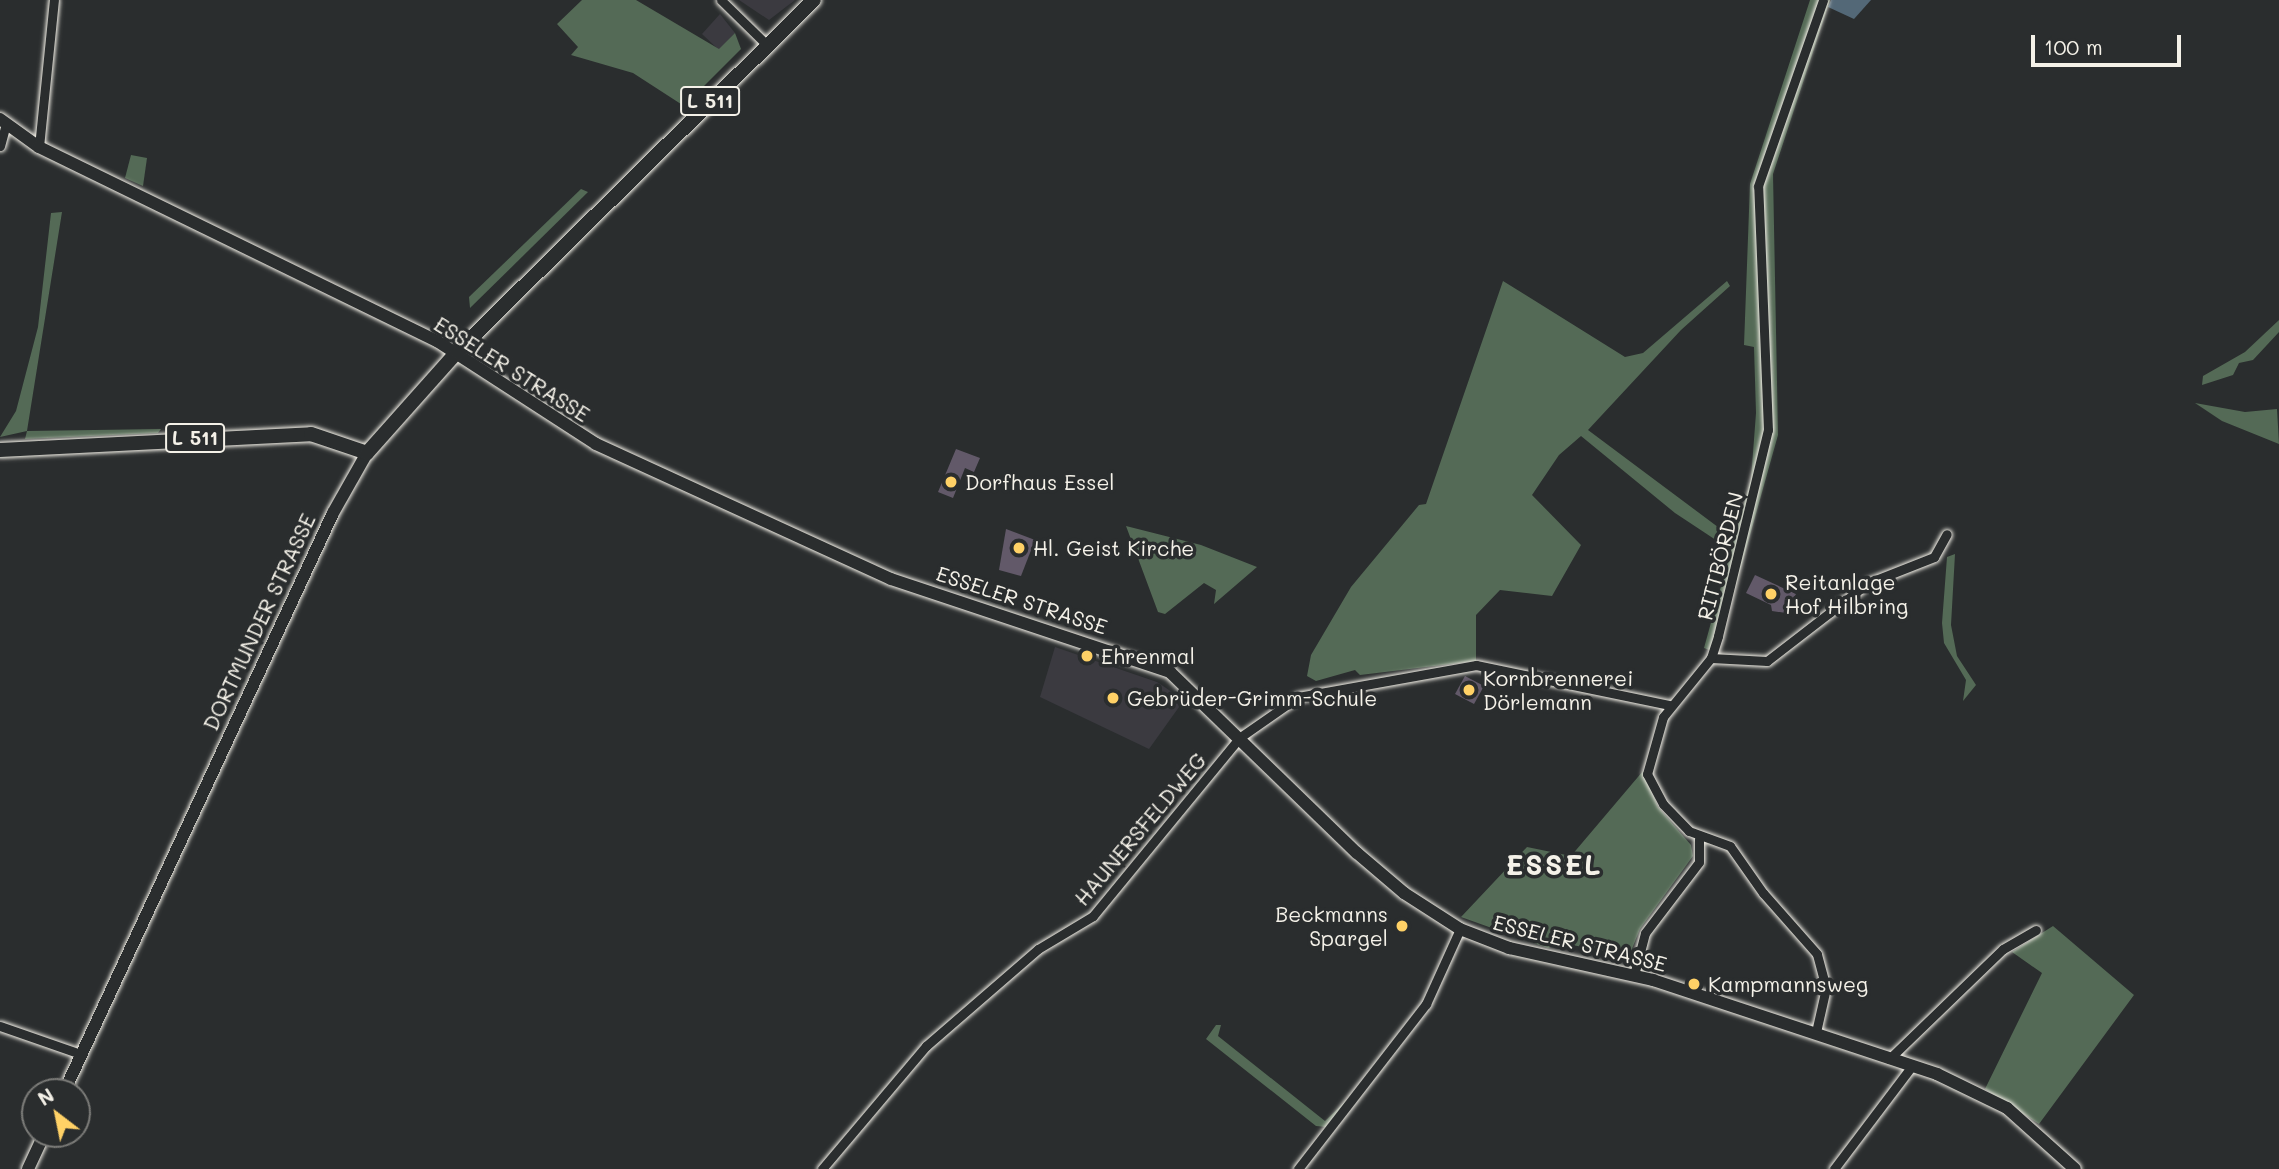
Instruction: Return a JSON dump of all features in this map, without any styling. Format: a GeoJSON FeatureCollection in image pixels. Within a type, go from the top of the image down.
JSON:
{"type":"FeatureCollection","features":[{"type":"Feature","properties":{"kind":"main road","name":"L 511"},"geometry":{"type":"LineString","coordinates":[[768,46],[814,0]]}},
{"type":"Feature","properties":{"kind":"main road","name":"DORTMUNDER STRASSE"},"geometry":{"type":"LineString","coordinates":[[70,1078],[333,513],[367,453],[457,352],[768,46]]}},
{"type":"Feature","properties":{"kind":"main road","name":"ESSELER STRASSE"},"geometry":{"type":"LineString","coordinates":[[3,121],[39,146],[457,352],[596,443],[891,579],[1165,669],[1391,884],[1460,929],[1509,948],[1634,975],[1816,1032],[1912,1066],[2007,1108],[2075,1169]]}},
{"type":"Feature","properties":{"kind":"main road","name":"L 511"},"geometry":{"type":"LineString","coordinates":[[0,450],[311,434],[367,453]]}},
{"type":"Feature","properties":{"kind":"main road"},"geometry":{"type":"LineString","coordinates":[[28,1169],[38,1148]]}},
{"type":"Feature","properties":{"kind":"street"},"geometry":{"type":"LineString","coordinates":[[39,146],[54,0]]}},
{"type":"Feature","properties":{"kind":"street"},"geometry":{"type":"LineString","coordinates":[[721,0],[768,46]]}},
{"type":"Feature","properties":{"kind":"street","name":"RITTBÖRDEN"},"geometry":{"type":"LineString","coordinates":[[1816,1032],[1826,988],[1817,954],[1763,893],[1731,846],[1699,839],[1663,804],[1647,774],[1670,705],[1711,658],[1768,430],[1758,186],[1823,0]]}},
{"type":"Feature","properties":{"kind":"street"},"geometry":{"type":"LineString","coordinates":[[0,146],[3,121]]}},
{"type":"Feature","properties":{"kind":"street"},"geometry":{"type":"LineString","coordinates":[[1711,658],[1767,661],[1868,583],[1934,557],[1947,534]]}},
{"type":"Feature","properties":{"kind":"street","name":"HAUNERSFELDWEG"},"geometry":{"type":"LineString","coordinates":[[822,1169],[926,1046],[1038,948],[1093,916],[1239,738],[1282,707],[1319,690],[1476,665],[1670,705]]}},
{"type":"Feature","properties":{"kind":"street"},"geometry":{"type":"LineString","coordinates":[[1634,975],[1645,933],[1699,862],[1699,839]]}},
{"type":"Feature","properties":{"kind":"street"},"geometry":{"type":"LineString","coordinates":[[1298,1169],[1426,1004],[1460,929]]}},
{"type":"Feature","properties":{"kind":"street"},"geometry":{"type":"LineString","coordinates":[[1889,1059],[1982,967],[2036,930]]}},
{"type":"Feature","properties":{"kind":"street"},"geometry":{"type":"LineString","coordinates":[[0,1026],[81,1054]]}},
{"type":"Feature","properties":{"kind":"street"},"geometry":{"type":"LineString","coordinates":[[1834,1169],[1912,1066]]}},
{"type":"Feature","properties":{"kind":"shaded area"},"geometry":{"type":"Polygon","coordinates":[[[739,0],[795,0],[769,20],[739,0]]]}},
{"type":"Feature","properties":{"kind":"shaded area"},"geometry":{"type":"Polygon","coordinates":[[[720,14],[735,33],[719,50],[702,34],[720,14]]]}},
{"type":"Feature","properties":{"kind":"shaded area","name":"Gebrüder-Grimm-Schule"},"geometry":{"type":"Polygon","coordinates":[[[1055,647],[1157,682],[1184,700],[1149,749],[1040,697],[1055,647]]]}},
{"type":"Feature","properties":{"kind":"green space"},"geometry":{"type":"Polygon","coordinates":[[[582,0],[636,0],[719,49],[735,33],[741,49],[684,106],[633,73],[571,55],[578,47],[557,24],[582,0]]]}},
{"type":"Feature","properties":{"kind":"green space"},"geometry":{"type":"Polygon","coordinates":[[[1810,0],[1830,0],[1773,174],[1778,435],[1717,653],[1704,648],[1731,550],[1675,513],[1581,436],[1559,455],[1532,495],[1581,545],[1552,596],[1500,590],[1476,615],[1476,661],[1360,675],[1355,670],[1316,681],[1307,676],[1311,655],[1351,587],[1419,505],[1426,504],[1503,281],[1625,357],[1643,353],[1727,281],[1730,286],[1681,330],[1588,430],[1734,539],[1751,479],[1756,413],[1754,347],[1744,345],[1750,184],[1810,0]]]}},
{"type":"Feature","properties":{"kind":"green space"},"geometry":{"type":"Polygon","coordinates":[[[131,155],[147,158],[143,186],[125,178],[131,155]]]}},
{"type":"Feature","properties":{"kind":"green space"},"geometry":{"type":"Polygon","coordinates":[[[581,189],[588,192],[470,308],[469,297],[581,189]]]}},
{"type":"Feature","properties":{"kind":"green space"},"geometry":{"type":"Polygon","coordinates":[[[62,212],[27,431],[0,437],[16,411],[38,327],[51,213],[62,212]]]}},
{"type":"Feature","properties":{"kind":"green space"},"geometry":{"type":"Polygon","coordinates":[[[2279,320],[2279,332],[2253,360],[2239,363],[2233,375],[2202,385],[2203,376],[2245,352],[2279,320]]]}},
{"type":"Feature","properties":{"kind":"green space"},"geometry":{"type":"Polygon","coordinates":[[[2195,403],[2245,412],[2277,409],[2279,444],[2222,421],[2195,403]]]}},
{"type":"Feature","properties":{"kind":"green space"},"geometry":{"type":"Polygon","coordinates":[[[161,429],[158,433],[25,439],[27,431],[161,429]]]}},
{"type":"Feature","properties":{"kind":"green space"},"geometry":{"type":"Polygon","coordinates":[[[1126,526],[1201,545],[1257,567],[1214,604],[1216,590],[1204,583],[1165,614],[1158,612],[1126,526]]]}},
{"type":"Feature","properties":{"kind":"green space"},"geometry":{"type":"Polygon","coordinates":[[[1955,554],[1951,625],[1957,656],[1976,685],[1963,701],[1966,680],[1944,643],[1942,623],[1947,557],[1955,554]]]}},
{"type":"Feature","properties":{"kind":"green space"},"geometry":{"type":"Polygon","coordinates":[[[1643,771],[1658,807],[1691,845],[1693,856],[1640,929],[1629,956],[1562,943],[1548,948],[1461,917],[1527,847],[1571,856],[1643,771]]]}},
{"type":"Feature","properties":{"kind":"green space"},"geometry":{"type":"Polygon","coordinates":[[[2053,926],[2134,995],[2039,1124],[1985,1089],[2042,973],[2012,952],[2053,926]]]}},
{"type":"Feature","properties":{"kind":"green space"},"geometry":{"type":"Polygon","coordinates":[[[1216,1025],[1221,1025],[1218,1036],[1325,1121],[1351,1096],[1326,1127],[1316,1126],[1206,1039],[1216,1025]]]}},
{"type":"Feature","properties":{"kind":"water"},"geometry":{"type":"Polygon","coordinates":[[[1831,0],[1871,0],[1854,19],[1828,7],[1831,0]]]}},
{"type":"Feature","properties":{"kind":"building","name":"Dorfhaus Essel"},"geometry":{"type":"Polygon","coordinates":[[[956,449],[980,458],[974,472],[965,468],[953,498],[938,492],[956,449]]]}},
{"type":"Feature","properties":{"kind":"building","name":"Hl. Geist Kirche"},"geometry":{"type":"Polygon","coordinates":[[[1006,529],[1035,540],[1021,576],[999,570],[1006,529]]]}},
{"type":"Feature","properties":{"kind":"building","name":"Reitanlage Hof Hilbring"},"geometry":{"type":"Polygon","coordinates":[[[1755,575],[1796,594],[1786,613],[1772,611],[1771,605],[1746,593],[1755,575]]]}},
{"type":"Feature","properties":{"kind":"building","name":"Kornbrennerei Dörlemann"},"geometry":{"type":"Polygon","coordinates":[[[1465,676],[1484,686],[1474,704],[1455,694],[1465,676]]]}},
{"type":"Feature","properties":{"kind":"place","name":"Dorfhaus Essel"},"geometry":{"type":"Point","coordinates":[951,482]}},
{"type":"Feature","properties":{"kind":"place","name":"Hl. Geist Kirche"},"geometry":{"type":"Point","coordinates":[1019,548]}},
{"type":"Feature","properties":{"kind":"place","name":"Reitanlage Hof Hilbring"},"geometry":{"type":"Point","coordinates":[1771,594]}},
{"type":"Feature","properties":{"kind":"place","name":"Ehrenmal"},"geometry":{"type":"Point","coordinates":[1087,656]}},
{"type":"Feature","properties":{"kind":"place","name":"Kornbrennerei Dörlemann"},"geometry":{"type":"Point","coordinates":[1469,690]}},
{"type":"Feature","properties":{"kind":"place","name":"Gebrüder-Grimm-Schule"},"geometry":{"type":"Point","coordinates":[1113,698]}},
{"type":"Feature","properties":{"kind":"place","name":"Beckmanns Spargel"},"geometry":{"type":"Point","coordinates":[1402,926]}},
{"type":"Feature","properties":{"kind":"place","name":"Kampmannsweg"},"geometry":{"type":"Point","coordinates":[1694,984]}},
{"type":"Feature","properties":{"kind":"district","name":"ESSEL"},"geometry":{"type":"Point","coordinates":[1554,864]}}]}
